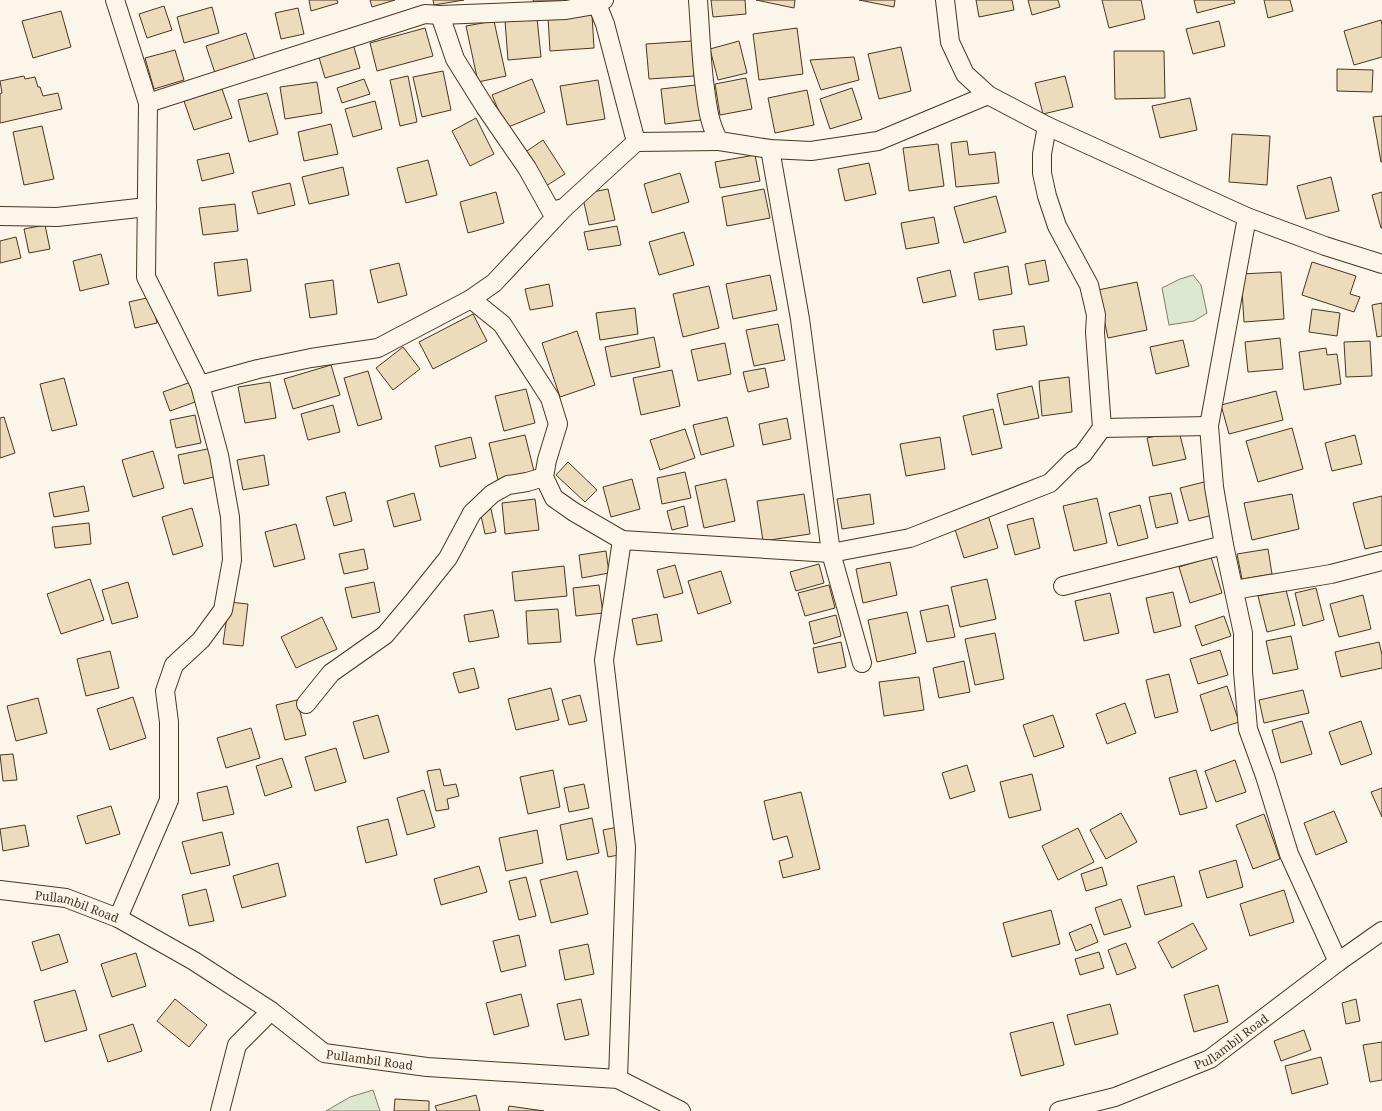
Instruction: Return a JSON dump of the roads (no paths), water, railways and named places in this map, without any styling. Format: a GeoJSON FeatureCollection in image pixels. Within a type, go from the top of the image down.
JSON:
{"type":"FeatureCollection","features":[{"type":"Feature","properties":{"kind":"street"},"geometry":{"type":"LineString","coordinates":[[115,0],[148,103],[146,277],[200,385],[219,455],[230,517],[232,560],[223,610],[201,640],[174,665],[165,691],[169,722],[169,800],[118,918]]}},
{"type":"Feature","properties":{"kind":"street"},"geometry":{"type":"LineString","coordinates":[[698,0],[703,70],[708,111],[712,130],[718,141]]}},
{"type":"Feature","properties":{"kind":"street"},"geometry":{"type":"LineString","coordinates":[[945,0],[950,42],[965,74],[988,95],[1047,126],[1247,217],[1325,246],[1382,264]]}},
{"type":"Feature","properties":{"kind":"street"},"geometry":{"type":"LineString","coordinates":[[148,103],[430,10],[566,10],[601,2],[605,24],[636,142]]}},
{"type":"Feature","properties":{"kind":"street"},"geometry":{"type":"LineString","coordinates":[[430,10],[455,59],[485,107],[527,168],[551,211],[564,208]]}},
{"type":"Feature","properties":{"kind":"street"},"geometry":{"type":"LineString","coordinates":[[200,385],[258,369],[311,358],[378,348],[471,299],[494,283],[564,208],[636,142],[718,141],[770,149],[811,151],[878,141],[988,95]]}},
{"type":"Feature","properties":{"kind":"street"},"geometry":{"type":"LineString","coordinates":[[471,299],[502,324],[550,398],[558,424],[547,460],[544,477],[554,498],[574,512],[622,540],[831,552],[910,538],[1050,482],[1072,461],[1083,454],[1102,428],[1095,332],[1096,315],[1089,285],[1058,226],[1047,196],[1042,173],[1042,154],[1047,126]]}},
{"type":"Feature","properties":{"kind":"street"},"geometry":{"type":"LineString","coordinates":[[770,149],[800,319],[831,552],[862,663]]}},
{"type":"Feature","properties":{"kind":"street"},"geometry":{"type":"LineString","coordinates":[[0,216],[57,217],[147,207]]}},
{"type":"Feature","properties":{"kind":"street"},"geometry":{"type":"LineString","coordinates":[[1247,217],[1209,426],[1214,487],[1224,545],[1243,633],[1243,672],[1248,729],[1265,776],[1289,854],[1338,962]]}},
{"type":"Feature","properties":{"kind":"street"},"geometry":{"type":"LineString","coordinates":[[1102,428],[1209,426]]}},
{"type":"Feature","properties":{"kind":"street"},"geometry":{"type":"LineString","coordinates":[[306,704],[331,673],[385,635],[448,558],[472,513],[492,494],[508,485],[544,477]]}},
{"type":"Feature","properties":{"kind":"street"},"geometry":{"type":"LineString","coordinates":[[618,1079],[626,848],[604,660],[622,540]]}},
{"type":"Feature","properties":{"kind":"street"},"geometry":{"type":"LineString","coordinates":[[1064,586],[1224,545]]}},
{"type":"Feature","properties":{"kind":"street"},"geometry":{"type":"LineString","coordinates":[[1234,590],[1331,574],[1382,561]]}},
{"type":"Feature","properties":{"kind":"street","name":"Pullambil Road"},"geometry":{"type":"LineString","coordinates":[[0,890],[66,898],[118,918],[194,960],[271,1011],[324,1053],[427,1067],[618,1079],[680,1111]]}},
{"type":"Feature","properties":{"kind":"street","name":"Pullambil Road"},"geometry":{"type":"LineString","coordinates":[[1059,1111],[1115,1098],[1210,1059],[1338,962],[1382,931]]}},
{"type":"Feature","properties":{"kind":"street"},"geometry":{"type":"LineString","coordinates":[[220,1111],[237,1045],[271,1011]]}}]}
